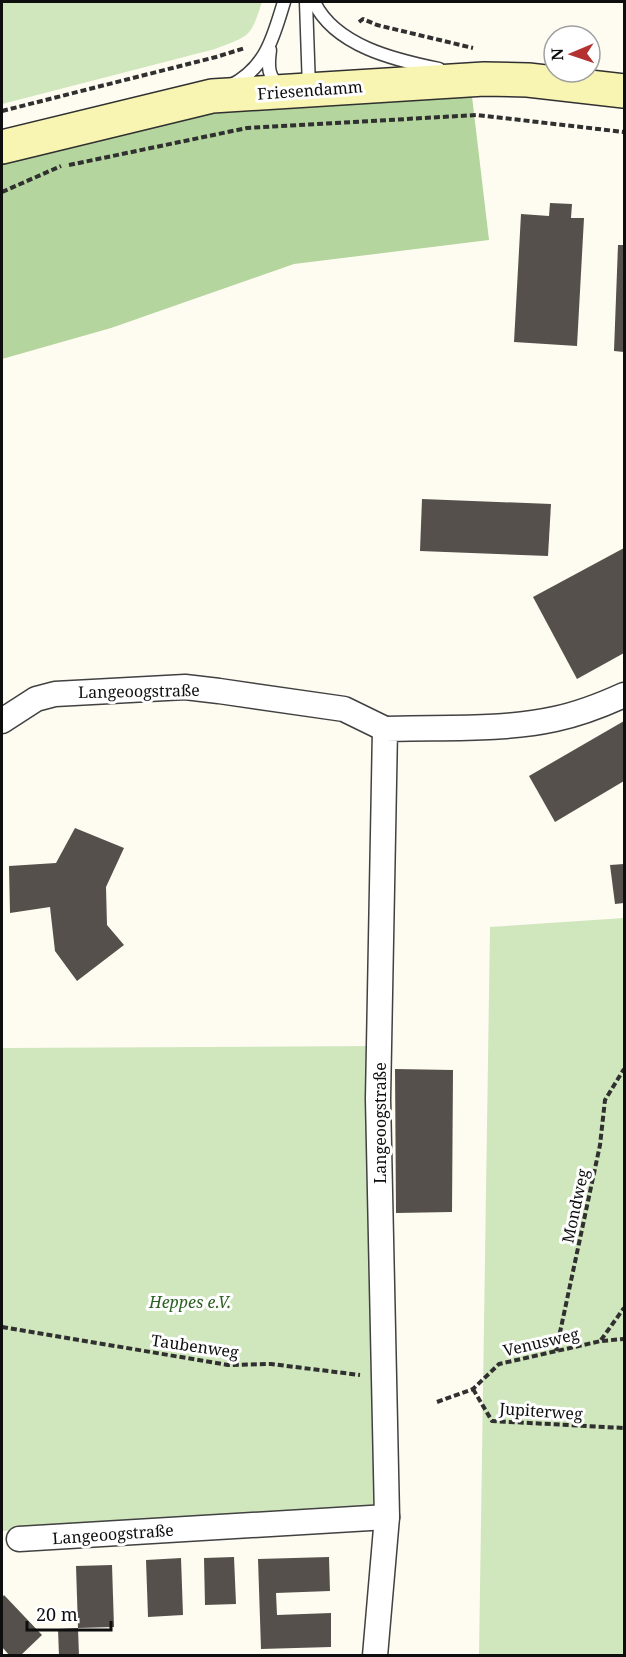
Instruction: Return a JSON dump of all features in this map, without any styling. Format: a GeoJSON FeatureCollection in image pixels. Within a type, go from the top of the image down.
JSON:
{"type":"FeatureCollection","features":[{"type":"Feature","properties":{"kind":"main road","name":"Friesendamm"},"geometry":{"type":"LineString","coordinates":[[2,147],[212,96],[484,79],[528,80],[624,92]]}},
{"type":"Feature","properties":{"kind":"street","name":"Langeoogstraße"},"geometry":{"type":"LineString","coordinates":[[2,721],[36,699],[55,694],[185,687],[344,709],[386,729],[509,726],[555,719],[624,695]]}},
{"type":"Feature","properties":{"kind":"street","name":"Langeoogstraße"},"geometry":{"type":"LineString","coordinates":[[375,1656],[387,1517],[378,1099],[386,729]]}},
{"type":"Feature","properties":{"kind":"street","name":"Langeoogstraße"},"geometry":{"type":"LineString","coordinates":[[19,1539],[387,1517]]}},
{"type":"Feature","properties":{"kind":"lane"},"geometry":{"type":"LineString","coordinates":[[284,2],[270,46],[268,65],[271,77],[278,85],[300,90],[306,2]]}},
{"type":"Feature","properties":{"kind":"lane"},"geometry":{"type":"LineString","coordinates":[[314,2],[319,12],[343,34],[372,50],[407,62],[484,79]]}},
{"type":"Feature","properties":{"kind":"lane"},"geometry":{"type":"LineString","coordinates":[[212,96],[236,83],[250,72],[270,46]]}},
{"type":"Feature","properties":{"kind":"path"},"geometry":{"type":"LineString","coordinates":[[2,111],[244,48],[270,46]]}},
{"type":"Feature","properties":{"kind":"path"},"geometry":{"type":"LineString","coordinates":[[2,192],[59,167],[247,128],[477,115],[624,132]]}},
{"type":"Feature","properties":{"kind":"path","name":"Mondweg"},"geometry":{"type":"LineString","coordinates":[[556,1351],[600,1144],[605,1100],[624,1069]]}},
{"type":"Feature","properties":{"kind":"path"},"geometry":{"type":"LineString","coordinates":[[601,1341],[624,1308]]}},
{"type":"Feature","properties":{"kind":"path","name":"Taubenweg"},"geometry":{"type":"LineString","coordinates":[[2,1328],[228,1365],[271,1364],[364,1376],[384,1386]]}},
{"type":"Feature","properties":{"kind":"path","name":"Venusweg"},"geometry":{"type":"LineString","coordinates":[[474,1389],[499,1364],[624,1338]]}},
{"type":"Feature","properties":{"kind":"path"},"geometry":{"type":"LineString","coordinates":[[438,1402],[474,1389]]}},
{"type":"Feature","properties":{"kind":"path","name":"Jupiterweg"},"geometry":{"type":"LineString","coordinates":[[474,1389],[492,1421],[624,1428]]}},
{"type":"Feature","properties":{"kind":"green space"},"geometry":{"type":"Polygon","coordinates":[[[2,2],[262,2],[255,23],[247,34],[215,49],[2,104],[2,2]]]}},
{"type":"Feature","properties":{"kind":"green space"},"geometry":{"type":"Polygon","coordinates":[[[471,88],[489,240],[294,264],[111,328],[2,359],[2,159],[214,107],[471,88]]]}},
{"type":"Feature","properties":{"kind":"green space"},"geometry":{"type":"Polygon","coordinates":[[[624,918],[624,1655],[479,1655],[490,927],[624,918]]]}},
{"type":"Feature","properties":{"kind":"green space","name":"Heppes e.V."},"geometry":{"type":"Polygon","coordinates":[[[374,1046],[379,1506],[2,1531],[2,1048],[374,1046]]]}},
{"type":"Feature","properties":{"kind":"building"},"geometry":{"type":"Polygon","coordinates":[[[550,203],[572,204],[571,218],[584,218],[577,346],[514,342],[521,214],[549,216],[550,203]]]}},
{"type":"Feature","properties":{"kind":"building"},"geometry":{"type":"Polygon","coordinates":[[[618,245],[624,245],[624,352],[614,351],[618,245]]]}},
{"type":"Feature","properties":{"kind":"building"},"geometry":{"type":"Polygon","coordinates":[[[422,499],[551,504],[548,556],[420,551],[422,499]]]}},
{"type":"Feature","properties":{"kind":"building"},"geometry":{"type":"Polygon","coordinates":[[[624,548],[624,653],[577,679],[533,597],[624,548]]]}},
{"type":"Feature","properties":{"kind":"building"},"geometry":{"type":"Polygon","coordinates":[[[624,721],[624,781],[555,822],[529,776],[624,721]]]}},
{"type":"Feature","properties":{"kind":"building"},"geometry":{"type":"Polygon","coordinates":[[[75,828],[124,848],[106,887],[107,925],[124,945],[77,981],[55,951],[50,907],[10,913],[9,866],[56,863],[75,828]]]}},
{"type":"Feature","properties":{"kind":"building"},"geometry":{"type":"Polygon","coordinates":[[[624,864],[624,903],[615,904],[610,865],[624,864]]]}},
{"type":"Feature","properties":{"kind":"building"},"geometry":{"type":"Polygon","coordinates":[[[395,1069],[453,1070],[452,1212],[396,1213],[395,1069]]]}},
{"type":"Feature","properties":{"kind":"building"},"geometry":{"type":"Polygon","coordinates":[[[234,1557],[236,1604],[205,1605],[204,1558],[234,1557]]]}},
{"type":"Feature","properties":{"kind":"building"},"geometry":{"type":"Polygon","coordinates":[[[329,1557],[330,1591],[276,1593],[277,1615],[331,1613],[331,1647],[261,1649],[258,1559],[329,1557]]]}},
{"type":"Feature","properties":{"kind":"building"},"geometry":{"type":"Polygon","coordinates":[[[181,1558],[183,1615],[148,1617],[146,1560],[181,1558]]]}},
{"type":"Feature","properties":{"kind":"building"},"geometry":{"type":"Polygon","coordinates":[[[112,1565],[114,1627],[78,1628],[76,1566],[112,1565]]]}},
{"type":"Feature","properties":{"kind":"building"},"geometry":{"type":"Polygon","coordinates":[[[4,1595],[42,1635],[20,1656],[10,1656],[2,1647],[2,1598],[4,1595]]]}},
{"type":"Feature","properties":{"kind":"building"},"geometry":{"type":"Polygon","coordinates":[[[78,1628],[79,1656],[59,1656],[58,1629],[78,1628]]]}}]}
